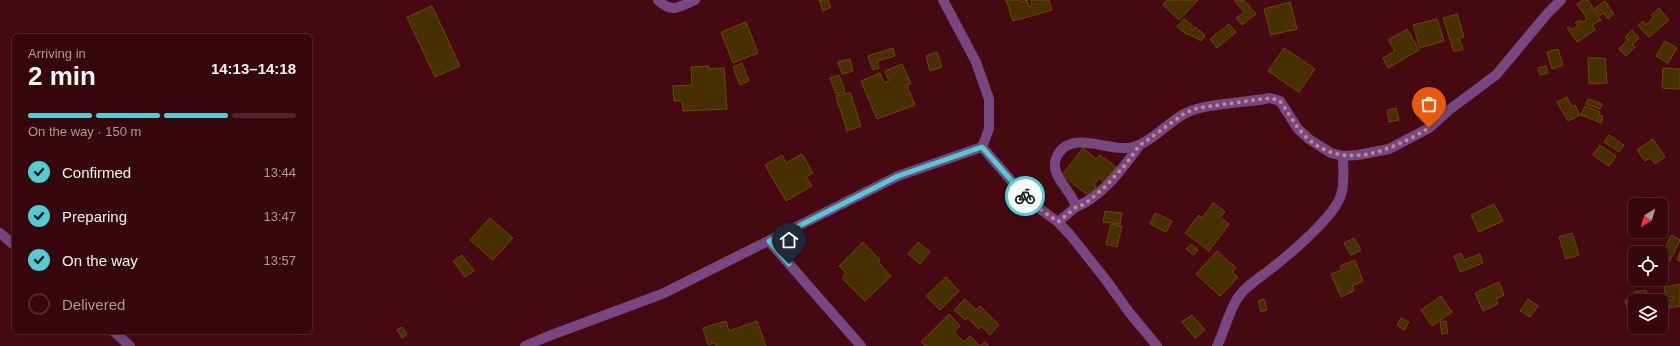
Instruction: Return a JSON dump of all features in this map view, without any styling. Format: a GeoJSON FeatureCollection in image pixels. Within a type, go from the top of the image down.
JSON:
{"type":"FeatureCollection","features":[{"type":"Feature","properties":{"kind":"street"},"geometry":{"type":"LineString","coordinates":[[658,0],[667,8],[674,9],[695,0]]}},
{"type":"Feature","properties":{"kind":"street"},"geometry":{"type":"LineString","coordinates":[[943,0],[976,62],[989,99],[988,129],[982,147]]}},
{"type":"Feature","properties":{"kind":"street"},"geometry":{"type":"LineString","coordinates":[[1058,222],[1076,207],[1085,204],[1107,185],[1126,164],[1139,146],[1185,113],[1198,108],[1270,98],[1280,101],[1298,129],[1308,139],[1331,153],[1343,156],[1358,155],[1389,149],[1429,128],[1449,110],[1496,75],[1547,14],[1561,0]]}},
{"type":"Feature","properties":{"kind":"street"},"geometry":{"type":"LineString","coordinates":[[1076,207],[1074,199],[1055,173],[1054,164],[1058,155],[1063,149],[1072,143],[1082,142],[1116,148],[1139,146]]}},
{"type":"Feature","properties":{"kind":"street"},"geometry":{"type":"LineString","coordinates":[[982,147],[1029,201],[1058,222],[1086,254],[1129,312],[1157,346]]}},
{"type":"Feature","properties":{"kind":"street"},"geometry":{"type":"LineString","coordinates":[[525,346],[547,341],[662,294],[898,176],[982,147]]}},
{"type":"Feature","properties":{"kind":"street"},"geometry":{"type":"LineString","coordinates":[[1218,346],[1231,310],[1239,296],[1249,285],[1287,256],[1329,214],[1341,196],[1343,156]]}},
{"type":"Feature","properties":{"kind":"street"},"geometry":{"type":"LineString","coordinates":[[0,233],[12,243]]}},
{"type":"Feature","properties":{"kind":"street"},"geometry":{"type":"LineString","coordinates":[[769,241],[861,346]]}},
{"type":"Feature","properties":{"kind":"street"},"geometry":{"type":"LineString","coordinates":[[116,334],[130,346]]}},
{"type":"Feature","properties":{"kind":"building"},"geometry":{"type":"Polygon","coordinates":[[[819,0],[828,0],[831,7],[823,11],[819,0]]]}},
{"type":"Feature","properties":{"kind":"building"},"geometry":{"type":"Polygon","coordinates":[[[1006,0],[1020,0],[1020,2],[1027,0],[1029,7],[1032,6],[1031,0],[1049,0],[1052,10],[1013,21],[1006,0]]]}},
{"type":"Feature","properties":{"kind":"building"},"geometry":{"type":"Polygon","coordinates":[[[1167,0],[1198,0],[1179,20],[1163,5],[1167,0]]]}},
{"type":"Feature","properties":{"kind":"building"},"geometry":{"type":"Polygon","coordinates":[[[1234,0],[1244,0],[1256,14],[1242,25],[1236,18],[1244,12],[1234,0]]]}},
{"type":"Feature","properties":{"kind":"building"},"geometry":{"type":"Polygon","coordinates":[[[1584,0],[1588,0],[1601,20],[1592,25],[1595,30],[1577,42],[1567,28],[1570,27],[1572,30],[1578,26],[1575,23],[1580,20],[1582,23],[1587,19],[1577,4],[1584,0]]]}},
{"type":"Feature","properties":{"kind":"building"},"geometry":{"type":"Polygon","coordinates":[[[1605,1],[1614,14],[1608,19],[1604,13],[1600,15],[1595,8],[1605,1]]]}},
{"type":"Feature","properties":{"kind":"building"},"geometry":{"type":"Polygon","coordinates":[[[1290,2],[1297,29],[1271,35],[1264,9],[1290,2]]]}},
{"type":"Feature","properties":{"kind":"building"},"geometry":{"type":"Polygon","coordinates":[[[432,6],[460,66],[435,77],[407,17],[432,6]]]}},
{"type":"Feature","properties":{"kind":"building"},"geometry":{"type":"Polygon","coordinates":[[[1659,8],[1669,20],[1649,37],[1638,25],[1643,21],[1646,25],[1653,18],[1651,15],[1659,8]]]}},
{"type":"Feature","properties":{"kind":"building"},"geometry":{"type":"Polygon","coordinates":[[[1457,14],[1464,37],[1459,38],[1463,49],[1454,52],[1443,18],[1457,14]]]}},
{"type":"Feature","properties":{"kind":"building"},"geometry":{"type":"Polygon","coordinates":[[[1184,19],[1193,26],[1191,29],[1193,30],[1195,27],[1205,35],[1201,41],[1189,34],[1188,35],[1177,27],[1184,19]]]}},
{"type":"Feature","properties":{"kind":"building"},"geometry":{"type":"Polygon","coordinates":[[[1437,19],[1444,41],[1420,48],[1413,25],[1437,19]]]}},
{"type":"Feature","properties":{"kind":"building"},"geometry":{"type":"Polygon","coordinates":[[[746,22],[758,53],[733,63],[721,32],[746,22]]]}},
{"type":"Feature","properties":{"kind":"building"},"geometry":{"type":"Polygon","coordinates":[[[1229,24],[1236,32],[1217,48],[1210,39],[1229,24]]]}},
{"type":"Feature","properties":{"kind":"building"},"geometry":{"type":"Polygon","coordinates":[[[1407,29],[1419,50],[1388,68],[1383,58],[1395,51],[1388,40],[1407,29]]]}},
{"type":"Feature","properties":{"kind":"building"},"geometry":{"type":"Polygon","coordinates":[[[1632,30],[1639,38],[1632,45],[1635,47],[1626,56],[1619,49],[1628,40],[1625,37],[1632,30]]]}},
{"type":"Feature","properties":{"kind":"building"},"geometry":{"type":"Polygon","coordinates":[[[1665,41],[1677,48],[1668,63],[1656,56],[1665,41]]]}},
{"type":"Feature","properties":{"kind":"building"},"geometry":{"type":"Polygon","coordinates":[[[893,48],[895,56],[877,61],[879,68],[873,70],[868,56],[893,48]]]}},
{"type":"Feature","properties":{"kind":"building"},"geometry":{"type":"Polygon","coordinates":[[[1284,48],[1315,69],[1299,92],[1268,71],[1284,48]]]}},
{"type":"Feature","properties":{"kind":"building"},"geometry":{"type":"Polygon","coordinates":[[[1558,49],[1563,65],[1552,69],[1547,52],[1558,49]]]}},
{"type":"Feature","properties":{"kind":"building"},"geometry":{"type":"Polygon","coordinates":[[[937,52],[942,67],[930,71],[926,56],[937,52]]]}},
{"type":"Feature","properties":{"kind":"building"},"geometry":{"type":"Polygon","coordinates":[[[1588,58],[1605,58],[1607,83],[1589,84],[1588,58]]]}},
{"type":"Feature","properties":{"kind":"building"},"geometry":{"type":"Polygon","coordinates":[[[850,59],[853,71],[842,74],[838,62],[850,59]]]}},
{"type":"Feature","properties":{"kind":"building"},"geometry":{"type":"Polygon","coordinates":[[[742,63],[749,81],[740,85],[733,67],[742,63]]]}},
{"type":"Feature","properties":{"kind":"building"},"geometry":{"type":"Polygon","coordinates":[[[902,64],[911,84],[907,85],[915,105],[877,119],[861,81],[880,73],[884,83],[889,81],[885,71],[902,64]]]}},
{"type":"Feature","properties":{"kind":"building"},"geometry":{"type":"Polygon","coordinates":[[[709,66],[709,69],[724,68],[727,109],[683,111],[682,101],[674,101],[673,86],[692,85],[691,67],[709,66]]]}},
{"type":"Feature","properties":{"kind":"building"},"geometry":{"type":"Polygon","coordinates":[[[1546,66],[1548,73],[1540,75],[1538,68],[1546,66]]]}},
{"type":"Feature","properties":{"kind":"building"},"geometry":{"type":"Polygon","coordinates":[[[1663,68],[1680,69],[1680,89],[1662,88],[1663,68]]]}},
{"type":"Feature","properties":{"kind":"building"},"geometry":{"type":"Polygon","coordinates":[[[839,75],[845,91],[836,94],[830,78],[839,75]]]}},
{"type":"Feature","properties":{"kind":"building"},"geometry":{"type":"Polygon","coordinates":[[[850,92],[861,126],[847,131],[836,96],[850,92]]]}},
{"type":"Feature","properties":{"kind":"building"},"geometry":{"type":"Polygon","coordinates":[[[1567,97],[1572,107],[1575,105],[1580,115],[1568,121],[1557,102],[1567,97]]]}},
{"type":"Feature","properties":{"kind":"building"},"geometry":{"type":"Polygon","coordinates":[[[1588,99],[1602,104],[1600,109],[1586,104],[1588,99]]]}},
{"type":"Feature","properties":{"kind":"building"},"geometry":{"type":"Polygon","coordinates":[[[1585,106],[1600,112],[1599,115],[1603,116],[1601,123],[1581,115],[1585,106]]]}},
{"type":"Feature","properties":{"kind":"building"},"geometry":{"type":"Polygon","coordinates":[[[1396,108],[1399,120],[1389,122],[1387,110],[1396,108]]]}},
{"type":"Feature","properties":{"kind":"building"},"geometry":{"type":"Polygon","coordinates":[[[1609,135],[1624,145],[1619,152],[1604,142],[1609,135]]]}},
{"type":"Feature","properties":{"kind":"building"},"geometry":{"type":"Polygon","coordinates":[[[1653,139],[1665,157],[1655,164],[1650,158],[1645,161],[1637,150],[1653,139]]]}},
{"type":"Feature","properties":{"kind":"building"},"geometry":{"type":"Polygon","coordinates":[[[1600,145],[1616,156],[1609,166],[1593,155],[1600,145]]]}},
{"type":"Feature","properties":{"kind":"building"},"geometry":{"type":"Polygon","coordinates":[[[1083,148],[1096,159],[1100,155],[1116,167],[1104,182],[1099,178],[1094,185],[1096,187],[1089,196],[1062,175],[1083,148]]]}},
{"type":"Feature","properties":{"kind":"building"},"geometry":{"type":"Polygon","coordinates":[[[802,154],[813,173],[806,177],[812,186],[786,201],[765,165],[782,155],[786,163],[802,154]]]}},
{"type":"Feature","properties":{"kind":"building"},"geometry":{"type":"Polygon","coordinates":[[[1213,203],[1225,212],[1220,217],[1229,224],[1209,251],[1185,233],[1199,215],[1202,218],[1213,203]]]}},
{"type":"Feature","properties":{"kind":"building"},"geometry":{"type":"Polygon","coordinates":[[[1494,204],[1503,221],[1479,232],[1471,215],[1494,204]]]}},
{"type":"Feature","properties":{"kind":"building"},"geometry":{"type":"Polygon","coordinates":[[[1105,211],[1122,213],[1120,224],[1103,222],[1105,211]]]}},
{"type":"Feature","properties":{"kind":"building"},"geometry":{"type":"Polygon","coordinates":[[[1155,213],[1172,221],[1166,232],[1150,224],[1155,213]]]}},
{"type":"Feature","properties":{"kind":"building"},"geometry":{"type":"Polygon","coordinates":[[[490,218],[513,238],[493,260],[470,240],[490,218]]]}},
{"type":"Feature","properties":{"kind":"building"},"geometry":{"type":"Polygon","coordinates":[[[1111,224],[1122,226],[1117,247],[1106,244],[1111,224]]]}},
{"type":"Feature","properties":{"kind":"building"},"geometry":{"type":"Polygon","coordinates":[[[1572,233],[1579,255],[1566,259],[1559,237],[1572,233]]]}},
{"type":"Feature","properties":{"kind":"building"},"geometry":{"type":"Polygon","coordinates":[[[1671,235],[1680,240],[1670,261],[1668,260],[1668,246],[1666,246],[1671,235]]]}},
{"type":"Feature","properties":{"kind":"building"},"geometry":{"type":"Polygon","coordinates":[[[1354,238],[1361,250],[1351,255],[1344,243],[1354,238]]]}},
{"type":"Feature","properties":{"kind":"building"},"geometry":{"type":"Polygon","coordinates":[[[863,242],[880,260],[878,262],[891,276],[865,301],[842,278],[846,273],[839,266],[863,242]]]}},
{"type":"Feature","properties":{"kind":"building"},"geometry":{"type":"Polygon","coordinates":[[[918,242],[930,252],[920,264],[908,254],[918,242]]]}},
{"type":"Feature","properties":{"kind":"building"},"geometry":{"type":"Polygon","coordinates":[[[1191,244],[1198,250],[1194,255],[1186,249],[1191,244]]]}},
{"type":"Feature","properties":{"kind":"building"},"geometry":{"type":"Polygon","coordinates":[[[1217,251],[1236,268],[1232,272],[1238,277],[1220,296],[1196,274],[1217,251]]]}},
{"type":"Feature","properties":{"kind":"building"},"geometry":{"type":"Polygon","coordinates":[[[1680,252],[1680,261],[1677,260],[1680,252]]]}},
{"type":"Feature","properties":{"kind":"building"},"geometry":{"type":"Polygon","coordinates":[[[1461,253],[1464,260],[1480,254],[1483,263],[1460,272],[1454,256],[1461,253]]]}},
{"type":"Feature","properties":{"kind":"building"},"geometry":{"type":"Polygon","coordinates":[[[462,255],[474,271],[465,277],[453,261],[462,255]]]}},
{"type":"Feature","properties":{"kind":"building"},"geometry":{"type":"Polygon","coordinates":[[[1355,260],[1363,281],[1352,286],[1354,291],[1341,297],[1331,274],[1342,270],[1340,266],[1355,260]]]}},
{"type":"Feature","properties":{"kind":"building"},"geometry":{"type":"Polygon","coordinates":[[[946,277],[959,291],[940,310],[926,296],[946,277]]]}},
{"type":"Feature","properties":{"kind":"building"},"geometry":{"type":"Polygon","coordinates":[[[1499,282],[1504,295],[1496,299],[1498,304],[1483,311],[1475,293],[1499,282]]]}},
{"type":"Feature","properties":{"kind":"building"},"geometry":{"type":"Polygon","coordinates":[[[1680,284],[1680,306],[1669,308],[1668,300],[1674,299],[1674,296],[1668,298],[1668,294],[1665,294],[1664,287],[1680,284]]]}},
{"type":"Feature","properties":{"kind":"building"},"geometry":{"type":"Polygon","coordinates":[[[1646,290],[1647,294],[1634,294],[1634,292],[1646,290]]]}},
{"type":"Feature","properties":{"kind":"building"},"geometry":{"type":"Polygon","coordinates":[[[1441,296],[1452,312],[1432,326],[1421,310],[1441,296]]]}},
{"type":"Feature","properties":{"kind":"building"},"geometry":{"type":"Polygon","coordinates":[[[965,299],[976,310],[980,306],[999,325],[990,335],[981,326],[979,329],[967,317],[965,320],[954,310],[965,299]]]}},
{"type":"Feature","properties":{"kind":"building"},"geometry":{"type":"Polygon","coordinates":[[[1264,299],[1267,310],[1261,312],[1258,301],[1264,299]]]}},
{"type":"Feature","properties":{"kind":"building"},"geometry":{"type":"Polygon","coordinates":[[[1528,299],[1538,306],[1530,317],[1520,311],[1528,299]]]}},
{"type":"Feature","properties":{"kind":"building"},"geometry":{"type":"Polygon","coordinates":[[[1625,300],[1628,300],[1628,311],[1625,300]]]}},
{"type":"Feature","properties":{"kind":"building"},"geometry":{"type":"Polygon","coordinates":[[[949,314],[960,326],[954,332],[964,342],[970,336],[980,346],[925,346],[921,342],[949,314]]]}},
{"type":"Feature","properties":{"kind":"building"},"geometry":{"type":"Polygon","coordinates":[[[1192,315],[1205,330],[1195,338],[1182,322],[1192,315]]]}},
{"type":"Feature","properties":{"kind":"building"},"geometry":{"type":"Polygon","coordinates":[[[1401,318],[1409,322],[1404,330],[1397,325],[1401,318]]]}},
{"type":"Feature","properties":{"kind":"building"},"geometry":{"type":"Polygon","coordinates":[[[726,321],[729,331],[757,321],[766,346],[716,346],[715,343],[708,345],[703,328],[726,321]]]}},
{"type":"Feature","properties":{"kind":"building"},"geometry":{"type":"Polygon","coordinates":[[[1446,321],[1448,333],[1442,334],[1440,322],[1446,321]]]}},
{"type":"Feature","properties":{"kind":"building"},"geometry":{"type":"Polygon","coordinates":[[[402,327],[407,334],[402,338],[397,330],[402,327]]]}},
{"type":"Feature","properties":{"kind":"building"},"geometry":{"type":"Polygon","coordinates":[[[985,342],[989,346],[980,346],[985,342]]]}},
{"type":"Feature","properties":{"kind":"way so far"},"geometry":{"type":"LineString","coordinates":[[1025,196],[1029,201],[1058,222],[1076,207],[1085,204],[1107,185],[1118,174],[1139,146],[1185,113],[1198,108],[1270,98],[1276,99],[1280,101],[1298,129],[1308,139],[1331,153],[1343,156],[1358,155],[1389,149],[1429,128]]}},
{"type":"Feature","properties":{"kind":"route"},"geometry":{"type":"LineString","coordinates":[[789,264],[769,241],[898,176],[982,147],[1025,196]]}}]}
